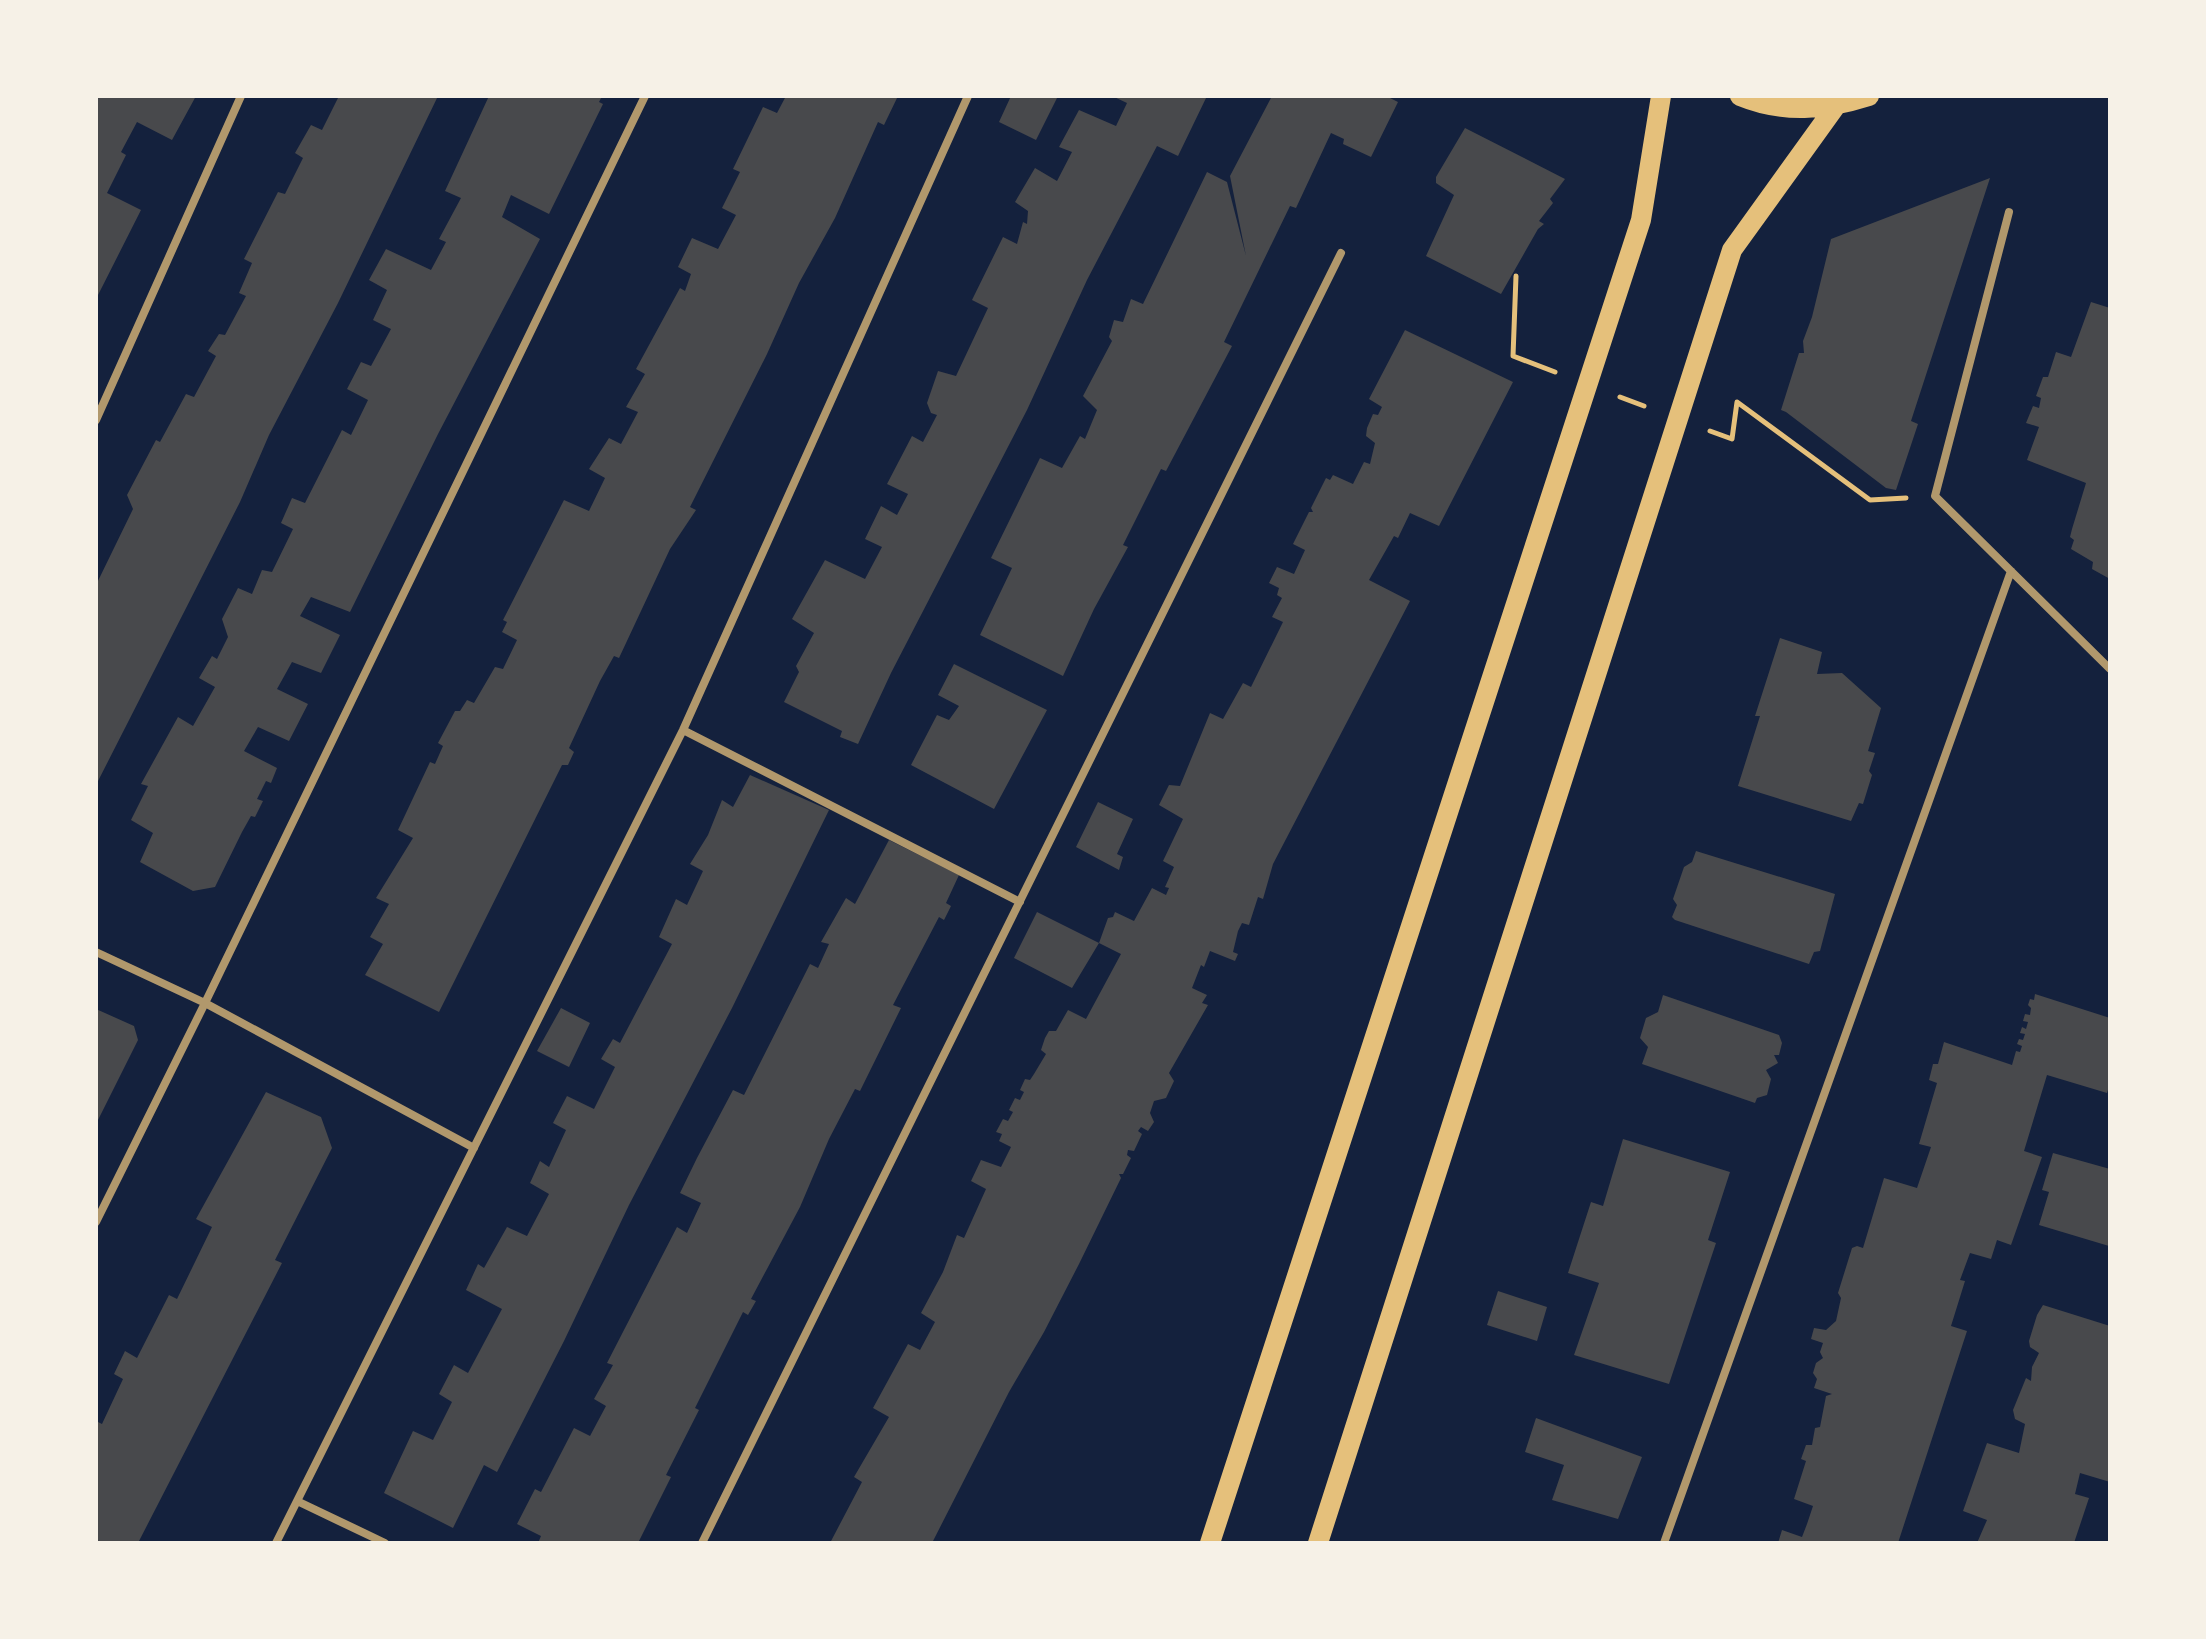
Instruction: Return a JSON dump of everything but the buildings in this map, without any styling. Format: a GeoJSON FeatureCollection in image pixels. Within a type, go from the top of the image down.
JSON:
{"type":"FeatureCollection","features":[{"type":"Feature","properties":{"kind":"main road"},"geometry":{"type":"LineString","coordinates":[[1210,1543],[1641,220],[1661,96]]}},
{"type":"Feature","properties":{"kind":"main road"},"geometry":{"type":"LineString","coordinates":[[1740,96],[1788,109],[1835,107],[1869,96]]}},
{"type":"Feature","properties":{"kind":"main road"},"geometry":{"type":"LineString","coordinates":[[1318,1543],[1732,250],[1835,107]]}},
{"type":"Feature","properties":{"kind":"street"},"geometry":{"type":"LineString","coordinates":[[96,420],[241,96]]}},
{"type":"Feature","properties":{"kind":"street"},"geometry":{"type":"LineString","coordinates":[[96,1222],[645,96]]}},
{"type":"Feature","properties":{"kind":"street"},"geometry":{"type":"LineString","coordinates":[[276,1543],[683,730],[968,96]]}},
{"type":"Feature","properties":{"kind":"street"},"geometry":{"type":"LineString","coordinates":[[2009,212],[1935,496],[2110,669]]}},
{"type":"Feature","properties":{"kind":"street"},"geometry":{"type":"LineString","coordinates":[[702,1543],[1341,253]]}},
{"type":"Feature","properties":{"kind":"street"},"geometry":{"type":"LineString","coordinates":[[1664,1543],[2011,571]]}},
{"type":"Feature","properties":{"kind":"street"},"geometry":{"type":"LineString","coordinates":[[683,730],[1020,902]]}},
{"type":"Feature","properties":{"kind":"street"},"geometry":{"type":"LineString","coordinates":[[96,952],[205,1003],[474,1148]]}},
{"type":"Feature","properties":{"kind":"street"},"geometry":{"type":"LineString","coordinates":[[297,1501],[385,1543]]}},
{"type":"Feature","properties":{"kind":"path"},"geometry":{"type":"LineString","coordinates":[[1513,356],[1516,276]]}},
{"type":"Feature","properties":{"kind":"path"},"geometry":{"type":"LineString","coordinates":[[1732,439],[1737,402],[1870,500],[1935,496]]}}]}
